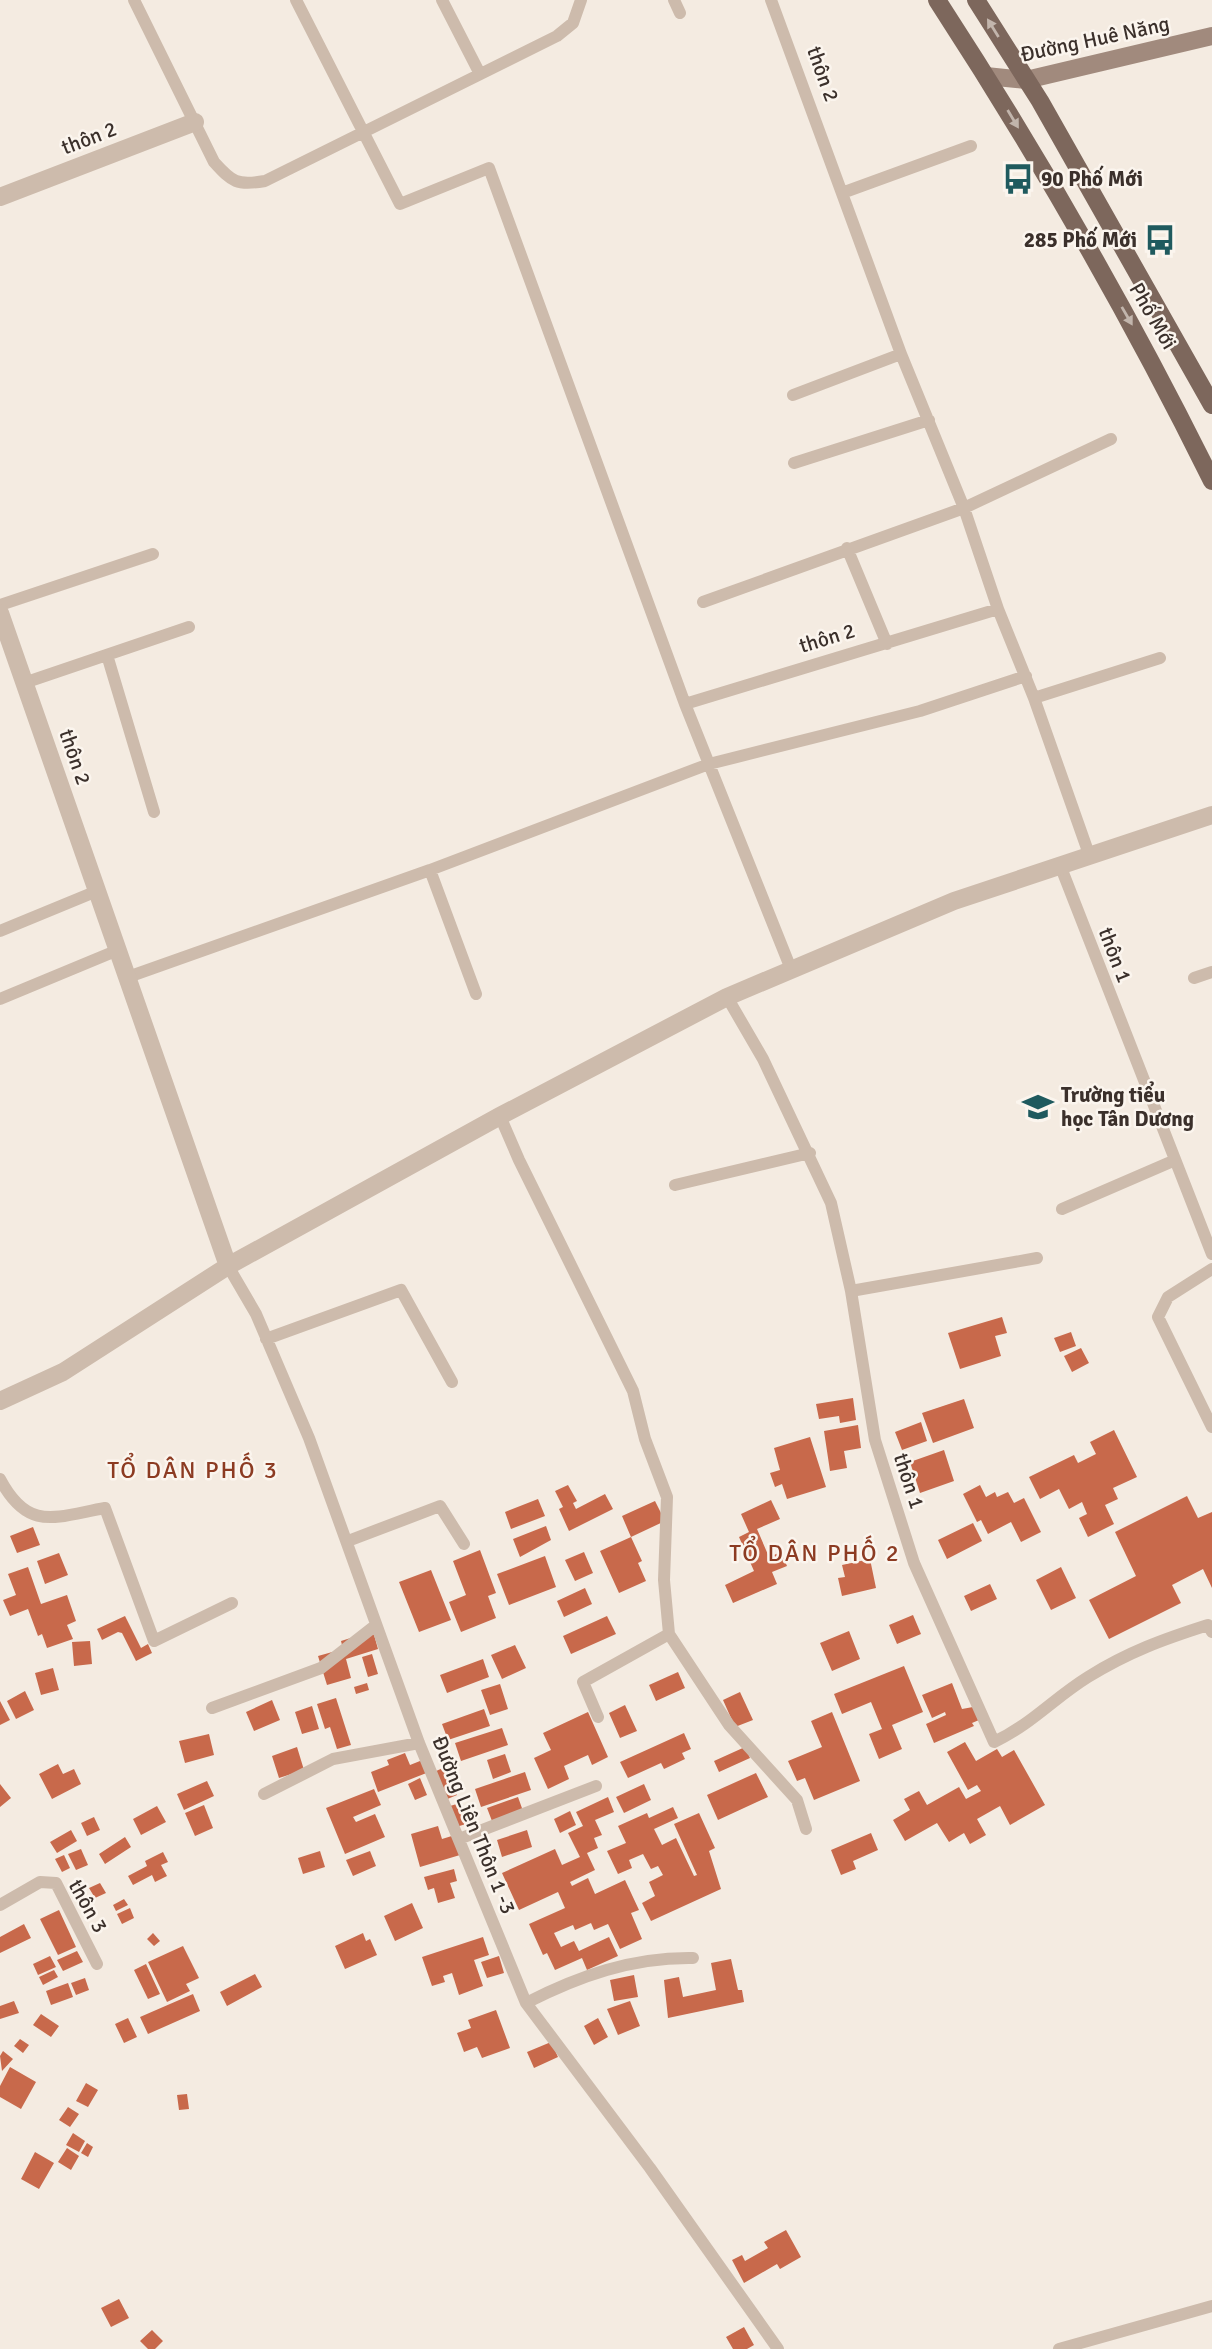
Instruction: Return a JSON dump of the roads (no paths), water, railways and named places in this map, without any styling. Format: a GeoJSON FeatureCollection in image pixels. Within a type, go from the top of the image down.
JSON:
{"type":"FeatureCollection","features":[{"type":"Feature","properties":{"kind":"main road","name":"Phố Mới"},"geometry":{"type":"LineString","coordinates":[[937,0],[986,76],[1157,369],[1212,481]]}},
{"type":"Feature","properties":{"kind":"main road","name":"Phố Mới"},"geometry":{"type":"LineString","coordinates":[[976,0],[1026,80],[1212,405]]}},
{"type":"Feature","properties":{"kind":"street","name":"Đường Huê Năng"},"geometry":{"type":"LineString","coordinates":[[986,76],[1026,80],[1212,36]]}},
{"type":"Feature","properties":{"kind":"street","name":"thôn 2"},"geometry":{"type":"LineString","coordinates":[[0,197],[195,122]]}},
{"type":"Feature","properties":{"kind":"street","name":"thôn 2"},"geometry":{"type":"LineString","coordinates":[[0,613],[228,1266]]}},
{"type":"Feature","properties":{"kind":"street"},"geometry":{"type":"LineString","coordinates":[[0,1401],[64,1372],[228,1266],[500,1116],[727,997],[954,901],[1212,815]]}},
{"type":"Feature","properties":{"kind":"lane"},"geometry":{"type":"LineString","coordinates":[[134,0],[214,162],[231,181],[249,184],[265,181],[557,36],[573,23],[581,0]]}},
{"type":"Feature","properties":{"kind":"lane"},"geometry":{"type":"LineString","coordinates":[[296,0],[400,204],[489,168],[685,704],[791,969]]}},
{"type":"Feature","properties":{"kind":"lane"},"geometry":{"type":"LineString","coordinates":[[442,0],[480,74]]}},
{"type":"Feature","properties":{"kind":"lane"},"geometry":{"type":"LineString","coordinates":[[674,0],[680,13]]}},
{"type":"Feature","properties":{"kind":"lane","name":"thôn 2"},"geometry":{"type":"LineString","coordinates":[[685,704],[998,609],[964,508],[901,354],[772,0]]}},
{"type":"Feature","properties":{"kind":"lane"},"geometry":{"type":"LineString","coordinates":[[842,193],[971,146]]}},
{"type":"Feature","properties":{"kind":"lane"},"geometry":{"type":"LineString","coordinates":[[793,396],[901,354]]}},
{"type":"Feature","properties":{"kind":"lane"},"geometry":{"type":"LineString","coordinates":[[794,463],[929,420]]}},
{"type":"Feature","properties":{"kind":"lane"},"geometry":{"type":"LineString","coordinates":[[703,602],[964,508],[1111,439]]}},
{"type":"Feature","properties":{"kind":"lane"},"geometry":{"type":"LineString","coordinates":[[847,548],[887,644]]}},
{"type":"Feature","properties":{"kind":"lane"},"geometry":{"type":"LineString","coordinates":[[0,605],[153,554]]}},
{"type":"Feature","properties":{"kind":"lane"},"geometry":{"type":"LineString","coordinates":[[998,609],[1026,676],[1090,857]]}},
{"type":"Feature","properties":{"kind":"lane"},"geometry":{"type":"LineString","coordinates":[[24,683],[189,627]]}},
{"type":"Feature","properties":{"kind":"lane"},"geometry":{"type":"LineString","coordinates":[[107,655],[153,812]]}},
{"type":"Feature","properties":{"kind":"lane"},"geometry":{"type":"LineString","coordinates":[[1034,698],[1160,658]]}},
{"type":"Feature","properties":{"kind":"lane"},"geometry":{"type":"LineString","coordinates":[[128,977],[430,870],[709,764],[920,711],[1026,676]]}},
{"type":"Feature","properties":{"kind":"lane","name":"thôn 1"},"geometry":{"type":"LineString","coordinates":[[1060,865],[1173,1160],[1212,1254]]}},
{"type":"Feature","properties":{"kind":"lane"},"geometry":{"type":"LineString","coordinates":[[430,870],[476,994]]}},
{"type":"Feature","properties":{"kind":"lane"},"geometry":{"type":"LineString","coordinates":[[0,931],[97,891]]}},
{"type":"Feature","properties":{"kind":"lane"},"geometry":{"type":"LineString","coordinates":[[0,999],[118,950]]}},
{"type":"Feature","properties":{"kind":"lane"},"geometry":{"type":"LineString","coordinates":[[1194,978],[1212,972]]}},
{"type":"Feature","properties":{"kind":"lane","name":"thôn 1"},"geometry":{"type":"LineString","coordinates":[[727,997],[810,1153],[831,1203],[851,1291],[875,1440],[914,1563],[994,1742],[1023,1728],[1087,1678],[1147,1644],[1211,1626]]}},
{"type":"Feature","properties":{"kind":"lane"},"geometry":{"type":"LineString","coordinates":[[500,1116],[633,1391],[645,1439],[667,1497],[664,1580],[668,1634],[729,1725],[797,1800],[806,1829]]}},
{"type":"Feature","properties":{"kind":"lane"},"geometry":{"type":"LineString","coordinates":[[675,1185],[810,1153]]}},
{"type":"Feature","properties":{"kind":"lane"},"geometry":{"type":"LineString","coordinates":[[1062,1209],[1173,1160]]}},
{"type":"Feature","properties":{"kind":"lane"},"geometry":{"type":"LineString","coordinates":[[851,1291],[1037,1258]]}},
{"type":"Feature","properties":{"kind":"lane","name":"Đường Liên Thôn 1 -3"},"geometry":{"type":"LineString","coordinates":[[228,1266],[266,1339],[309,1438],[419,1743],[526,2003],[650,2168],[778,2349]]}},
{"type":"Feature","properties":{"kind":"lane"},"geometry":{"type":"LineString","coordinates":[[1212,1269],[1168,1297],[1158,1317],[1212,1427]]}},
{"type":"Feature","properties":{"kind":"lane"},"geometry":{"type":"LineString","coordinates":[[266,1339],[401,1290],[452,1382]]}},
{"type":"Feature","properties":{"kind":"lane"},"geometry":{"type":"LineString","coordinates":[[0,1479],[10,1497],[25,1512],[39,1517],[104,1508],[154,1641],[232,1603]]}},
{"type":"Feature","properties":{"kind":"lane"},"geometry":{"type":"LineString","coordinates":[[348,1541],[440,1506],[464,1544]]}},
{"type":"Feature","properties":{"kind":"lane"},"geometry":{"type":"LineString","coordinates":[[212,1708],[321,1668],[376,1625]]}},
{"type":"Feature","properties":{"kind":"lane"},"geometry":{"type":"LineString","coordinates":[[598,1717],[583,1682],[668,1634]]}},
{"type":"Feature","properties":{"kind":"lane"},"geometry":{"type":"LineString","coordinates":[[264,1794],[333,1759],[419,1743]]}},
{"type":"Feature","properties":{"kind":"lane"},"geometry":{"type":"LineString","coordinates":[[459,1839],[596,1786]]}},
{"type":"Feature","properties":{"kind":"lane","name":"thôn 3"},"geometry":{"type":"LineString","coordinates":[[0,1905],[40,1882],[56,1883],[97,1964]]}},
{"type":"Feature","properties":{"kind":"lane"},"geometry":{"type":"LineString","coordinates":[[526,2003],[573,1979],[616,1966],[663,1957],[693,1958]]}},
{"type":"Feature","properties":{"kind":"lane"},"geometry":{"type":"LineString","coordinates":[[1059,2349],[1212,2306]]}},
{"type":"Feature","properties":{"kind":"place","name":"90 Phố Mới"},"geometry":{"type":"Point","coordinates":[1018,179]}},
{"type":"Feature","properties":{"kind":"place","name":"285 Phố Mới"},"geometry":{"type":"Point","coordinates":[1160,240]}},
{"type":"Feature","properties":{"kind":"place","name":"Trường tiểu học Tân Dương"},"geometry":{"type":"Point","coordinates":[1038,1107]}},
{"type":"Feature","properties":{"kind":"district","name":"TỔ DÂN PHỐ 3"},"geometry":{"type":"Point","coordinates":[193,1470]}},
{"type":"Feature","properties":{"kind":"district","name":"TỔ DÂN PHỐ 2"},"geometry":{"type":"Point","coordinates":[815,1553]}}]}
